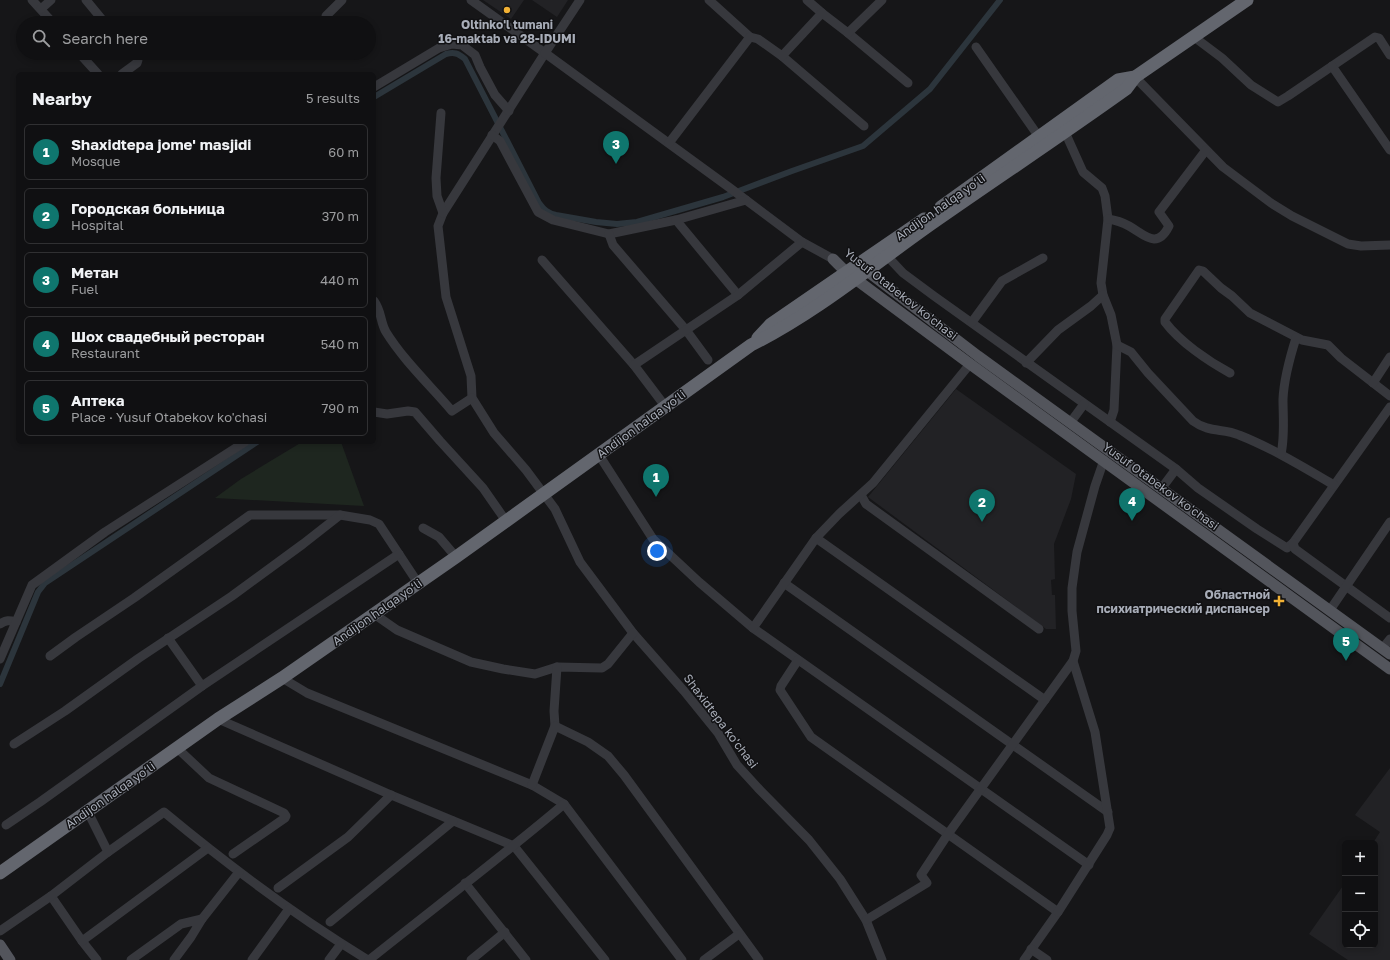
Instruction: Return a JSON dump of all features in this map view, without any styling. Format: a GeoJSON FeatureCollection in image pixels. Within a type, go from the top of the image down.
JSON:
{"type":"FeatureCollection","features":[{"type":"Feature","properties":{"kind":"highway","name":"Andijon halqa yo‘li"},"geometry":{"type":"LineString","coordinates":[[0,873],[218,719],[282,678],[456,557],[750,345],[779,331],[856,272],[1118,80],[1135,76],[1247,0]]}},
{"type":"Feature","properties":{"kind":"highway","name":"Andijon halqa yo‘li"},"geometry":{"type":"LineString","coordinates":[[856,272],[887,256],[1126,90],[1135,76]]}},
{"type":"Feature","properties":{"kind":"main road","name":"Yusuf Otabekov ko'chasi"},"geometry":{"type":"LineString","coordinates":[[833,259],[856,272],[978,356],[1386,651]]}},
{"type":"Feature","properties":{"kind":"main road","name":"Yusuf Otabekov ko'chasi"},"geometry":{"type":"LineString","coordinates":[[856,272],[970,364],[1390,669]]}},
{"type":"Feature","properties":{"kind":"main road"},"geometry":{"type":"LineString","coordinates":[[0,945],[10,960]]}},
{"type":"Feature","properties":{"kind":"street"},"geometry":{"type":"LineString","coordinates":[[32,0],[47,16]]}},
{"type":"Feature","properties":{"kind":"street"},"geometry":{"type":"LineString","coordinates":[[41,9],[51,0]]}},
{"type":"Feature","properties":{"kind":"street"},"geometry":{"type":"LineString","coordinates":[[86,0],[99,16]]}},
{"type":"Feature","properties":{"kind":"street"},"geometry":{"type":"LineString","coordinates":[[326,16],[342,0]]}},
{"type":"Feature","properties":{"kind":"street"},"geometry":{"type":"LineString","coordinates":[[471,0],[669,143],[802,242],[833,259]]}},
{"type":"Feature","properties":{"kind":"street"},"geometry":{"type":"LineString","coordinates":[[376,303],[379,307],[385,330],[404,358],[452,411],[472,398],[471,376],[446,297],[438,226],[443,213],[580,0]]}},
{"type":"Feature","properties":{"kind":"street"},"geometry":{"type":"LineString","coordinates":[[709,0],[750,37],[758,39],[782,56],[864,126]]}},
{"type":"Feature","properties":{"kind":"street"},"geometry":{"type":"LineString","coordinates":[[807,0],[908,83]]}},
{"type":"Feature","properties":{"kind":"street"},"geometry":{"type":"LineString","coordinates":[[848,33],[882,0]]}},
{"type":"Feature","properties":{"kind":"street"},"geometry":{"type":"LineString","coordinates":[[782,56],[822,13]]}},
{"type":"Feature","properties":{"kind":"street"},"geometry":{"type":"LineString","coordinates":[[669,143],[750,37]]}},
{"type":"Feature","properties":{"kind":"street"},"geometry":{"type":"LineString","coordinates":[[1194,37],[1222,58],[1251,85],[1278,102],[1375,37],[1379,38],[1390,55]]}},
{"type":"Feature","properties":{"kind":"street"},"geometry":{"type":"LineString","coordinates":[[376,86],[439,48],[452,44],[462,45],[475,54],[480,67],[495,95],[507,113]]}},
{"type":"Feature","properties":{"kind":"street"},"geometry":{"type":"LineString","coordinates":[[976,47],[1039,137]]}},
{"type":"Feature","properties":{"kind":"street"},"geometry":{"type":"LineString","coordinates":[[85,60],[96,72]]}},
{"type":"Feature","properties":{"kind":"street"},"geometry":{"type":"LineString","coordinates":[[125,72],[137,63],[138,60]]}},
{"type":"Feature","properties":{"kind":"street"},"geometry":{"type":"LineString","coordinates":[[1332,66],[1389,145]]}},
{"type":"Feature","properties":{"kind":"street"},"geometry":{"type":"LineString","coordinates":[[1135,76],[1223,167],[1271,203],[1292,216],[1348,244],[1361,246],[1390,245]]}},
{"type":"Feature","properties":{"kind":"street"},"geometry":{"type":"LineString","coordinates":[[441,113],[436,178],[437,196],[443,213]]}},
{"type":"Feature","properties":{"kind":"street"},"geometry":{"type":"LineString","coordinates":[[1065,132],[1083,172],[1104,191],[1108,219],[1101,283],[1103,295],[1111,314],[1116,345],[1114,410],[1110,422]]}},
{"type":"Feature","properties":{"kind":"street"},"geometry":{"type":"LineString","coordinates":[[494,133],[500,141],[538,212],[553,220],[609,234],[676,220],[744,199]]}},
{"type":"Feature","properties":{"kind":"street"},"geometry":{"type":"LineString","coordinates":[[1108,219],[1128,225],[1149,238],[1160,238],[1169,226],[1159,212],[1206,150]]}},
{"type":"Feature","properties":{"kind":"street"},"geometry":{"type":"LineString","coordinates":[[676,220],[738,295]]}},
{"type":"Feature","properties":{"kind":"street"},"geometry":{"type":"LineString","coordinates":[[609,234],[613,245],[686,330],[708,360]]}},
{"type":"Feature","properties":{"kind":"street"},"geometry":{"type":"LineString","coordinates":[[634,365],[738,295],[802,242]]}},
{"type":"Feature","properties":{"kind":"street"},"geometry":{"type":"LineString","coordinates":[[887,256],[903,273],[972,322],[1026,363],[1176,469],[1198,488],[1287,548],[1293,543],[1390,407]]}},
{"type":"Feature","properties":{"kind":"street"},"geometry":{"type":"LineString","coordinates":[[972,322],[1002,281],[1043,258]]}},
{"type":"Feature","properties":{"kind":"street"},"geometry":{"type":"LineString","coordinates":[[542,260],[634,365],[665,406]]}},
{"type":"Feature","properties":{"kind":"street"},"geometry":{"type":"LineString","coordinates":[[1230,373],[1216,366],[1195,351],[1165,322],[1165,319],[1199,270],[1232,296],[1250,313],[1296,338],[1328,346],[1336,354],[1390,396]]}},
{"type":"Feature","properties":{"kind":"street"},"geometry":{"type":"LineString","coordinates":[[1026,363],[1058,330],[1091,306],[1103,295]]}},
{"type":"Feature","properties":{"kind":"street"},"geometry":{"type":"LineString","coordinates":[[1281,454],[1283,443],[1284,391],[1296,338]]}},
{"type":"Feature","properties":{"kind":"street"},"geometry":{"type":"LineString","coordinates":[[1116,345],[1131,352],[1199,426],[1237,434],[1281,454],[1334,485]]}},
{"type":"Feature","properties":{"kind":"street"},"geometry":{"type":"LineString","coordinates":[[1373,383],[1390,358]]}},
{"type":"Feature","properties":{"kind":"street"},"geometry":{"type":"LineString","coordinates":[[753,628],[816,538],[839,514],[873,483],[970,364]]}},
{"type":"Feature","properties":{"kind":"street","name":"Shaxidtepa ko'chasi"},"geometry":{"type":"LineString","coordinates":[[472,398],[494,433],[526,470],[555,509],[580,562],[633,633],[684,691],[713,727],[738,765],[758,788],[809,840],[840,879],[866,920],[882,960]]}},
{"type":"Feature","properties":{"kind":"street"},"geometry":{"type":"LineString","coordinates":[[1070,423],[1084,404]]}},
{"type":"Feature","properties":{"kind":"street"},"geometry":{"type":"LineString","coordinates":[[376,412],[387,414],[408,411],[415,412],[483,488],[506,521]]}},
{"type":"Feature","properties":{"kind":"street"},"geometry":{"type":"LineString","coordinates":[[0,659],[32,585],[105,532],[242,444]]}},
{"type":"Feature","properties":{"kind":"street"},"geometry":{"type":"LineString","coordinates":[[599,455],[653,539],[699,582],[753,628],[1089,865]]}},
{"type":"Feature","properties":{"kind":"street"},"geometry":{"type":"LineString","coordinates":[[866,920],[927,883],[921,875],[948,834],[1073,661],[1076,651],[1072,611],[1072,588],[1077,552],[1095,486],[1104,460]]}},
{"type":"Feature","properties":{"kind":"street"},"geometry":{"type":"LineString","coordinates":[[1161,489],[1176,469]]}},
{"type":"Feature","properties":{"kind":"street"},"geometry":{"type":"LineString","coordinates":[[861,495],[866,504],[1039,629]]}},
{"type":"Feature","properties":{"kind":"street"},"geometry":{"type":"LineString","coordinates":[[50,656],[250,515],[340,515],[370,520],[379,524],[418,583]]}},
{"type":"Feature","properties":{"kind":"street"},"geometry":{"type":"LineString","coordinates":[[14,744],[65,711],[168,638],[232,596],[340,515]]}},
{"type":"Feature","properties":{"kind":"street"},"geometry":{"type":"LineString","coordinates":[[1330,610],[1390,522]]}},
{"type":"Feature","properties":{"kind":"street"},"geometry":{"type":"LineString","coordinates":[[423,528],[439,537],[456,557]]}},
{"type":"Feature","properties":{"kind":"street"},"geometry":{"type":"LineString","coordinates":[[816,538],[1045,700]]}},
{"type":"Feature","properties":{"kind":"street"},"geometry":{"type":"LineString","coordinates":[[1293,543],[1295,549],[1390,618]]}},
{"type":"Feature","properties":{"kind":"street"},"geometry":{"type":"LineString","coordinates":[[6,825],[202,686],[399,554]]}},
{"type":"Feature","properties":{"kind":"street"},"geometry":{"type":"LineString","coordinates":[[784,583],[1108,812]]}},
{"type":"Feature","properties":{"kind":"street"},"geometry":{"type":"LineString","coordinates":[[374,614],[397,630],[471,662],[535,674],[556,667],[602,668],[608,664],[633,633]]}},
{"type":"Feature","properties":{"kind":"street"},"geometry":{"type":"LineString","coordinates":[[0,624],[9,620],[16,622]]}},
{"type":"Feature","properties":{"kind":"street"},"geometry":{"type":"LineString","coordinates":[[168,638],[202,686]]}},
{"type":"Feature","properties":{"kind":"street"},"geometry":{"type":"LineString","coordinates":[[1386,651],[1390,639]]}},
{"type":"Feature","properties":{"kind":"street"},"geometry":{"type":"LineString","coordinates":[[798,660],[781,686],[780,690],[811,737],[1058,912]]}},
{"type":"Feature","properties":{"kind":"street"},"geometry":{"type":"LineString","coordinates":[[1024,960],[1058,912],[1109,832],[1108,812],[1095,732],[1073,661]]}},
{"type":"Feature","properties":{"kind":"street"},"geometry":{"type":"LineString","coordinates":[[532,785],[555,726],[554,711],[556,667]]}},
{"type":"Feature","properties":{"kind":"street"},"geometry":{"type":"LineString","coordinates":[[282,678],[307,693],[532,785],[564,804],[682,960]]}},
{"type":"Feature","properties":{"kind":"street"},"geometry":{"type":"LineString","coordinates":[[218,719],[391,795],[514,846],[605,960]]}},
{"type":"Feature","properties":{"kind":"street"},"geometry":{"type":"LineString","coordinates":[[555,726],[588,742],[608,756],[624,775],[759,960]]}},
{"type":"Feature","properties":{"kind":"street"},"geometry":{"type":"LineString","coordinates":[[177,748],[209,778],[284,813],[286,816],[233,854]]}},
{"type":"Feature","properties":{"kind":"street"},"geometry":{"type":"LineString","coordinates":[[278,888],[348,837],[391,795]]}},
{"type":"Feature","properties":{"kind":"street"},"geometry":{"type":"LineString","coordinates":[[0,931],[51,896],[108,852],[164,812],[208,848],[289,909],[341,944],[368,960],[514,846],[564,804]]}},
{"type":"Feature","properties":{"kind":"street"},"geometry":{"type":"LineString","coordinates":[[88,810],[108,852]]}},
{"type":"Feature","properties":{"kind":"street"},"geometry":{"type":"LineString","coordinates":[[330,922],[453,821]]}},
{"type":"Feature","properties":{"kind":"street"},"geometry":{"type":"LineString","coordinates":[[82,941],[208,848]]}},
{"type":"Feature","properties":{"kind":"street"},"geometry":{"type":"LineString","coordinates":[[174,960],[191,938],[202,919],[239,872]]}},
{"type":"Feature","properties":{"kind":"street"},"geometry":{"type":"LineString","coordinates":[[465,883],[526,960]]}},
{"type":"Feature","properties":{"kind":"street"},"geometry":{"type":"LineString","coordinates":[[51,896],[97,960]]}},
{"type":"Feature","properties":{"kind":"street"},"geometry":{"type":"LineString","coordinates":[[252,960],[289,909]]}},
{"type":"Feature","properties":{"kind":"street"},"geometry":{"type":"LineString","coordinates":[[131,960],[181,924],[202,919]]}},
{"type":"Feature","properties":{"kind":"street"},"geometry":{"type":"LineString","coordinates":[[471,960],[505,932]]}},
{"type":"Feature","properties":{"kind":"street"},"geometry":{"type":"LineString","coordinates":[[704,960],[739,934]]}},
{"type":"Feature","properties":{"kind":"street"},"geometry":{"type":"LineString","coordinates":[[329,960],[341,944]]}},
{"type":"Feature","properties":{"kind":"street"},"geometry":{"type":"LineString","coordinates":[[1032,949],[1047,960]]}},
{"type":"Feature","properties":{"kind":"shaded area","name":"Oltinko'l tumani 16-maktab va 28-IDUMI"},"geometry":{"type":"Polygon","coordinates":[[[483,0],[524,0],[511,19],[483,0]]]}},
{"type":"Feature","properties":{"kind":"shaded area","name":"Oltinko'l tumani 16-maktab va 28-IDUMI"},"geometry":{"type":"Polygon","coordinates":[[[532,0],[568,0],[557,17],[532,0]]]}},
{"type":"Feature","properties":{"kind":"shaded area"},"geometry":{"type":"Polygon","coordinates":[[[956,389],[1076,474],[1071,499],[1054,544],[1055,579],[1051,580],[1052,595],[1055,595],[1056,629],[1046,629],[868,497],[956,389]]]}},
{"type":"Feature","properties":{"kind":"shaded area"},"geometry":{"type":"Polygon","coordinates":[[[299,444],[342,444],[364,506],[215,498],[241,479],[299,444]]]}},
{"type":"Feature","properties":{"kind":"shaded area"},"geometry":{"type":"Polygon","coordinates":[[[1390,768],[1390,960],[1348,960],[1309,934],[1342,887],[1342,948],[1378,948],[1378,840],[1375,840],[1380,832],[1355,815],[1390,768]]]}},
{"type":"Feature","properties":{"kind":"waterway"},"geometry":{"type":"LineString","coordinates":[[376,96],[446,54],[458,54],[465,59],[539,203],[544,209],[556,215],[596,222],[617,224],[637,222],[723,197],[863,146],[930,89],[1000,0]]}},
{"type":"Feature","properties":{"kind":"waterway"},"geometry":{"type":"LineString","coordinates":[[0,684],[38,592],[45,583],[254,444]]}},
{"type":"Feature","properties":{"kind":"place","name":"Oltinko'l tumani 16-maktab va 28-IDUMI"},"geometry":{"type":"Point","coordinates":[507,10]}},
{"type":"Feature","properties":{"kind":"place","name":"Метан"},"geometry":{"type":"Point","coordinates":[616,164]}},
{"type":"Feature","properties":{"kind":"place","name":"Shaxidtepa jome' masjidi"},"geometry":{"type":"Point","coordinates":[656,497]}},
{"type":"Feature","properties":{"kind":"place","name":"Шох свадебный ресторан"},"geometry":{"type":"Point","coordinates":[1132,521]}},
{"type":"Feature","properties":{"kind":"place","name":"Городская больница"},"geometry":{"type":"Point","coordinates":[982,522]}},
{"type":"Feature","properties":{"kind":"place","name":"Областной психиатрический диспансер"},"geometry":{"type":"Point","coordinates":[1279,601]}},
{"type":"Feature","properties":{"kind":"place","name":"Аптека"},"geometry":{"type":"Point","coordinates":[1346,661]}}]}
